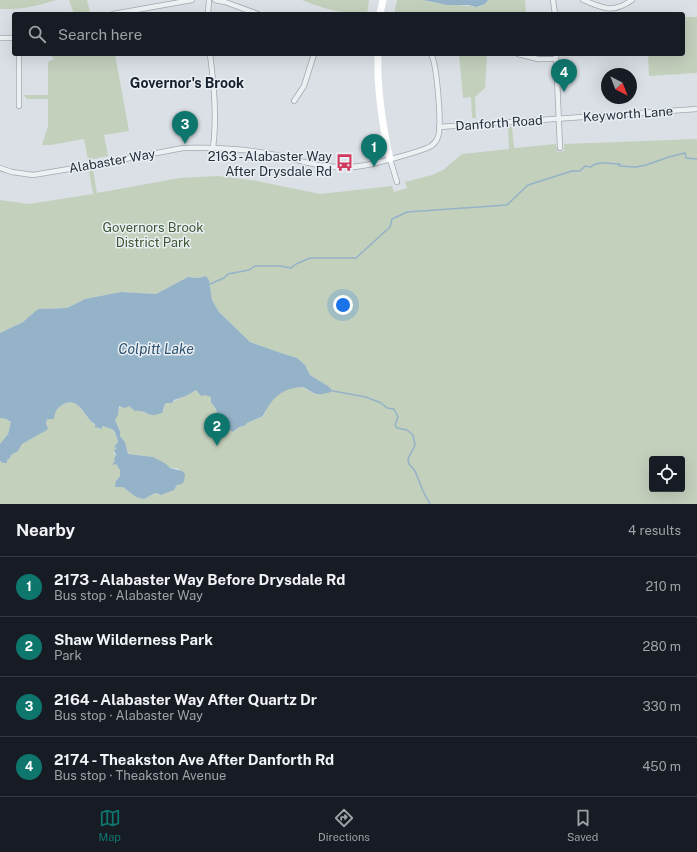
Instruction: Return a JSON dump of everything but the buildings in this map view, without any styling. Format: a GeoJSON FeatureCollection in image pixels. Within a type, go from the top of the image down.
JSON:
{"type":"FeatureCollection","features":[{"type":"Feature","properties":{"kind":"street"},"geometry":{"type":"LineString","coordinates":[[123,12],[192,0]]}},
{"type":"Feature","properties":{"kind":"street"},"geometry":{"type":"LineString","coordinates":[[208,12],[209,0]]}},
{"type":"Feature","properties":{"kind":"street"},"geometry":{"type":"LineString","coordinates":[[215,0],[252,12]]}},
{"type":"Feature","properties":{"kind":"street"},"geometry":{"type":"LineString","coordinates":[[380,12],[383,0]]}},
{"type":"Feature","properties":{"kind":"street"},"geometry":{"type":"LineString","coordinates":[[553,0],[556,12]]}},
{"type":"Feature","properties":{"kind":"street"},"geometry":{"type":"LineString","coordinates":[[583,0],[607,11],[632,0]]}},
{"type":"Feature","properties":{"kind":"street"},"geometry":{"type":"LineString","coordinates":[[0,38],[12,38]]}},
{"type":"Feature","properties":{"kind":"street"},"geometry":{"type":"LineString","coordinates":[[19,56],[19,106]]}},
{"type":"Feature","properties":{"kind":"street"},"geometry":{"type":"LineString","coordinates":[[210,56],[215,97],[215,129],[213,148]]}},
{"type":"Feature","properties":{"kind":"street"},"geometry":{"type":"LineString","coordinates":[[294,101],[304,86],[313,56]]}},
{"type":"Feature","properties":{"kind":"street"},"geometry":{"type":"LineString","coordinates":[[378,56],[377,75],[382,122],[390,159],[397,182]]}},
{"type":"Feature","properties":{"kind":"street"},"geometry":{"type":"LineString","coordinates":[[432,56],[435,65],[439,127]]}},
{"type":"Feature","properties":{"kind":"street"},"geometry":{"type":"LineString","coordinates":[[526,56],[538,59],[556,56],[560,148]]}},
{"type":"Feature","properties":{"kind":"street","name":"Keyworth Lane"},"geometry":{"type":"LineString","coordinates":[[559,119],[697,108]]}},
{"type":"Feature","properties":{"kind":"street","name":"Danforth Road"},"geometry":{"type":"LineString","coordinates":[[439,127],[520,120],[559,119]]}},
{"type":"Feature","properties":{"kind":"street","name":"Alabaster Way"},"geometry":{"type":"LineString","coordinates":[[0,168],[12,172],[33,175],[183,148],[213,148],[263,153],[282,156],[324,167],[358,167],[380,163],[430,147],[437,139],[439,127]]}},
{"type":"Feature","properties":{"kind":"green space"},"geometry":{"type":"Polygon","coordinates":[[[0,0],[56,0],[28,7],[0,9],[0,0]]]}},
{"type":"Feature","properties":{"kind":"green space"},"geometry":{"type":"Polygon","coordinates":[[[69,0],[87,0],[90,12],[73,12],[69,0]]]}},
{"type":"Feature","properties":{"kind":"green space"},"geometry":{"type":"Polygon","coordinates":[[[302,0],[369,0],[367,12],[345,12],[318,6],[302,0]]]}},
{"type":"Feature","properties":{"kind":"green space"},"geometry":{"type":"Polygon","coordinates":[[[397,0],[423,0],[436,3],[479,7],[485,4],[488,0],[525,0],[526,12],[394,12],[397,0]]]}},
{"type":"Feature","properties":{"kind":"green space"},"geometry":{"type":"Polygon","coordinates":[[[685,17],[697,17],[697,73],[649,76],[648,56],[685,56],[685,17]]]}},
{"type":"Feature","properties":{"kind":"green space"},"geometry":{"type":"Polygon","coordinates":[[[52,56],[115,56],[129,131],[104,135],[108,156],[88,160],[84,139],[51,145],[42,145],[48,126],[48,99],[27,99],[24,95],[48,95],[48,62],[54,59],[52,56]]]}},
{"type":"Feature","properties":{"kind":"green space"},"geometry":{"type":"Polygon","coordinates":[[[459,56],[487,56],[485,88],[475,97],[476,118],[472,118],[471,97],[463,98],[459,56]]]}},
{"type":"Feature","properties":{"kind":"green space","name":"Governors Brook District Park"},"geometry":{"type":"Polygon","coordinates":[[[508,127],[512,127],[514,148],[556,144],[557,152],[564,151],[564,144],[697,139],[697,504],[0,504],[0,461],[7,463],[7,460],[11,455],[18,451],[22,444],[47,430],[47,419],[54,417],[57,409],[67,403],[75,403],[79,406],[97,428],[102,429],[102,426],[113,431],[118,443],[115,447],[117,448],[114,452],[115,462],[113,465],[116,464],[120,470],[120,476],[116,481],[116,486],[123,487],[136,497],[146,498],[155,493],[158,495],[169,492],[184,481],[180,470],[177,468],[170,468],[153,457],[128,454],[125,442],[120,436],[120,430],[115,420],[120,406],[129,406],[137,411],[139,410],[145,413],[157,413],[164,411],[164,406],[166,403],[172,403],[196,390],[201,396],[204,394],[212,397],[211,399],[220,419],[219,421],[225,428],[234,432],[239,427],[264,416],[273,400],[278,395],[289,389],[301,387],[315,394],[331,392],[328,386],[310,375],[305,365],[297,358],[250,342],[219,312],[212,300],[209,280],[206,276],[198,278],[188,277],[156,294],[121,292],[85,299],[67,308],[38,309],[23,322],[0,333],[0,200],[29,204],[93,194],[89,171],[93,170],[97,193],[180,178],[218,176],[257,181],[320,194],[392,186],[394,192],[407,188],[405,182],[432,175],[443,170],[462,154],[509,149],[508,127]]]}},
{"type":"Feature","properties":{"kind":"green space"},"geometry":{"type":"Polygon","coordinates":[[[0,418],[11,422],[8,434],[0,444],[0,418]]]}},
{"type":"Feature","properties":{"kind":"water"},"geometry":{"type":"Polygon","coordinates":[[[423,0],[488,0],[485,4],[477,7],[468,5],[447,5],[423,0]]]}},
{"type":"Feature","properties":{"kind":"water","name":"Colpitt Lake"},"geometry":{"type":"Polygon","coordinates":[[[206,276],[209,280],[212,300],[219,312],[250,342],[297,358],[305,365],[310,375],[328,386],[333,391],[325,394],[316,394],[302,387],[285,391],[277,396],[263,416],[239,427],[233,432],[225,428],[219,421],[220,419],[217,415],[216,409],[211,402],[211,397],[205,395],[201,396],[196,390],[186,396],[174,400],[172,403],[166,403],[163,412],[154,415],[142,411],[135,411],[129,406],[125,408],[119,406],[118,415],[115,420],[120,431],[120,436],[125,442],[128,454],[153,457],[170,468],[182,471],[185,474],[182,484],[177,485],[174,490],[161,495],[155,493],[144,499],[136,497],[123,487],[115,487],[116,481],[120,476],[120,470],[116,464],[112,465],[115,461],[114,459],[116,455],[114,450],[117,448],[114,447],[118,442],[116,434],[112,429],[106,427],[102,426],[102,429],[95,427],[95,424],[81,408],[73,402],[68,402],[58,408],[54,419],[47,419],[47,430],[22,444],[18,451],[11,455],[7,460],[7,463],[0,461],[0,444],[8,434],[11,422],[0,418],[0,333],[23,322],[38,309],[67,308],[85,299],[121,292],[156,294],[188,277],[198,278],[206,276]]]}},
{"type":"Feature","properties":{"kind":"waterway"},"geometry":{"type":"LineString","coordinates":[[210,284],[224,278],[228,274],[249,270],[255,266],[280,266],[291,268],[296,264],[310,258],[356,258],[390,227],[392,219],[407,212],[507,205],[528,185],[572,171],[580,171],[585,166],[591,167],[597,164],[605,163],[636,167],[685,153],[686,158],[697,159]]}},
{"type":"Feature","properties":{"kind":"waterway"},"geometry":{"type":"LineString","coordinates":[[333,391],[366,397],[381,403],[387,408],[394,409],[398,417],[395,425],[397,428],[407,430],[413,435],[415,445],[408,459],[409,464],[415,471],[430,504]]}},
{"type":"Feature","properties":{"kind":"place","name":"2174 - Theakston Ave After Danforth Rd"},"geometry":{"type":"Point","coordinates":[564,92]}},
{"type":"Feature","properties":{"kind":"place","name":"2164 - Alabaster Way After Quartz Dr"},"geometry":{"type":"Point","coordinates":[185,144]}},
{"type":"Feature","properties":{"kind":"place","name":"2163 - Alabaster Way After Drysdale Rd"},"geometry":{"type":"Point","coordinates":[345,163]}},
{"type":"Feature","properties":{"kind":"place","name":"2173 - Alabaster Way Before Drysdale Rd"},"geometry":{"type":"Point","coordinates":[374,167]}},
{"type":"Feature","properties":{"kind":"place","name":"Shaw Wilderness Park"},"geometry":{"type":"Point","coordinates":[217,446]}},
{"type":"Feature","properties":{"kind":"district","name":"Governor's Brook"},"geometry":{"type":"Point","coordinates":[187,83]}}]}
